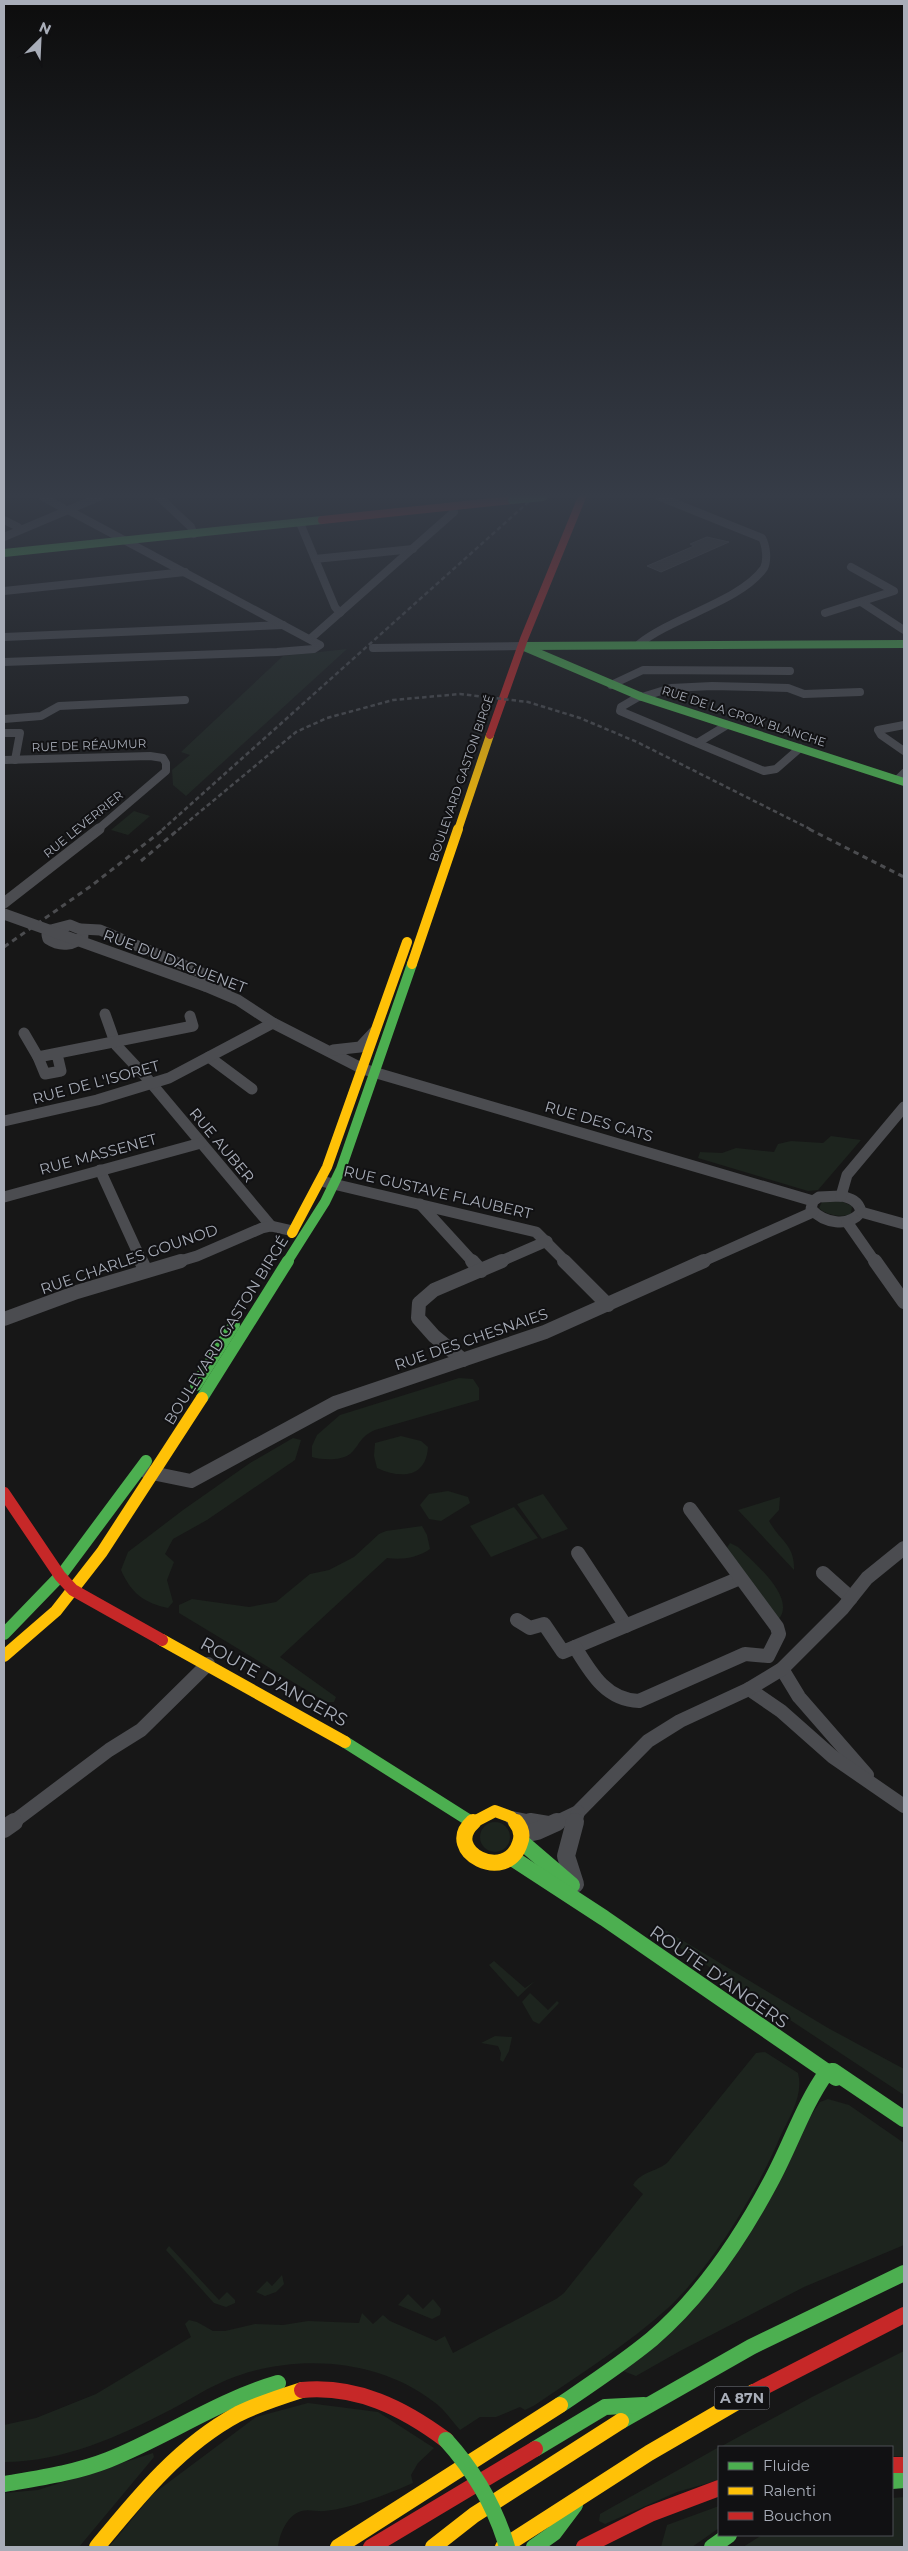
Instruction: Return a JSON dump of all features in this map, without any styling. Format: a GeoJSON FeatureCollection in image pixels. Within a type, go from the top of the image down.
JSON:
{"type":"FeatureCollection","features":[{"type":"Feature","properties":{"kind":"main road","name":"BOULEVARD GASTON BIRGÉ"},"geometry":{"type":"LineString","coordinates":[[190,1395],[293,1231],[320,1182],[369,1070],[374,1032],[529,616]]}},
{"type":"Feature","properties":{"kind":"main road","name":"BOULEVARD GASTON BIRGÉ"},"geometry":{"type":"LineString","coordinates":[[4,1634],[41,1599],[146,1472],[223,1365],[334,1184],[341,1169],[369,1070],[518,646],[531,616]]}},
{"type":"Feature","properties":{"kind":"main road"},"geometry":{"type":"LineString","coordinates":[[518,646],[540,644],[845,646],[904,644]]}},
{"type":"Feature","properties":{"kind":"main road","name":"RUE DE LA CROIX BLANCHE"},"geometry":{"type":"LineString","coordinates":[[518,646],[641,697],[800,748],[902,778]]}},
{"type":"Feature","properties":{"kind":"main road","name":"BOULEVARD GASTON BIRGÉ"},"geometry":{"type":"LineString","coordinates":[[4,1656],[55,1611],[102,1552],[146,1472],[150,1454]]}},
{"type":"Feature","properties":{"kind":"main road","name":"ROUTE D’ANGERS"},"geometry":{"type":"LineString","coordinates":[[4,1492],[60,1576],[73,1590],[340,1739],[470,1821]]}},
{"type":"Feature","properties":{"kind":"main road"},"geometry":{"type":"LineString","coordinates":[[495,1811],[512,1818],[519,1825],[523,1839],[517,1854],[512,1858],[499,1864],[489,1864],[473,1856],[467,1849],[464,1836],[470,1821],[481,1813],[495,1811]]}},
{"type":"Feature","properties":{"kind":"main road","name":"ROUTE D’ANGERS"},"geometry":{"type":"LineString","coordinates":[[523,1839],[578,1890],[709,1985]]}},
{"type":"Feature","properties":{"kind":"main road","name":"ROUTE D’ANGERS"},"geometry":{"type":"LineString","coordinates":[[512,1858],[904,2111]]}},
{"type":"Feature","properties":{"kind":"main road","name":"ROUTE D’ANGERS"},"geometry":{"type":"LineString","coordinates":[[737,2004],[827,2072],[904,2126]]}},
{"type":"Feature","properties":{"kind":"main road"},"geometry":{"type":"LineString","coordinates":[[338,2547],[429,2491],[596,2381],[654,2338],[723,2262],[744,2230],[766,2195],[819,2084],[827,2072],[833,2071],[904,2119]]}},
{"type":"Feature","properties":{"kind":"main road","name":"A 87N"},"geometry":{"type":"LineString","coordinates":[[433,2547],[474,2515],[646,2405],[751,2347],[904,2273]]}},
{"type":"Feature","properties":{"kind":"main road","name":"A 87N"},"geometry":{"type":"LineString","coordinates":[[502,2547],[585,2491],[770,2382],[904,2315]]}},
{"type":"Feature","properties":{"kind":"main road"},"geometry":{"type":"LineString","coordinates":[[4,2484],[58,2475],[108,2460],[249,2390],[282,2382],[310,2389],[350,2392],[374,2398],[396,2406],[417,2418],[446,2440],[464,2459],[488,2496],[507,2547]]}},
{"type":"Feature","properties":{"kind":"main road"},"geometry":{"type":"LineString","coordinates":[[97,2547],[154,2481],[212,2429],[256,2404],[310,2389]]}},
{"type":"Feature","properties":{"kind":"main road"},"geometry":{"type":"LineString","coordinates":[[371,2547],[605,2407],[646,2405]]}},
{"type":"Feature","properties":{"kind":"main road"},"geometry":{"type":"LineString","coordinates":[[584,2547],[628,2523],[674,2502],[718,2488]]}},
{"type":"Feature","properties":{"kind":"main road"},"geometry":{"type":"LineString","coordinates":[[534,2547],[554,2533],[585,2491]]}},
{"type":"Feature","properties":{"kind":"main road"},"geometry":{"type":"LineString","coordinates":[[712,2547],[727,2536]]}},
{"type":"Feature","properties":{"kind":"street"},"geometry":{"type":"LineString","coordinates":[[4,662],[277,652],[314,648],[320,645],[266,616]]}},
{"type":"Feature","properties":{"kind":"street"},"geometry":{"type":"LineString","coordinates":[[310,639],[336,616]]}},
{"type":"Feature","properties":{"kind":"street"},"geometry":{"type":"LineString","coordinates":[[639,644],[655,631],[687,616]]}},
{"type":"Feature","properties":{"kind":"street"},"geometry":{"type":"LineString","coordinates":[[884,616],[901,626],[904,630]]}},
{"type":"Feature","properties":{"kind":"street"},"geometry":{"type":"LineString","coordinates":[[4,637],[283,625]]}},
{"type":"Feature","properties":{"kind":"street"},"geometry":{"type":"LineString","coordinates":[[373,648],[518,646]]}},
{"type":"Feature","properties":{"kind":"street"},"geometry":{"type":"LineString","coordinates":[[612,685],[643,670],[790,671]]}},
{"type":"Feature","properties":{"kind":"street"},"geometry":{"type":"LineString","coordinates":[[800,748],[776,769],[767,771],[700,742],[620,711],[621,707],[647,694],[677,687],[788,688],[804,694],[860,692]]}},
{"type":"Feature","properties":{"kind":"street"},"geometry":{"type":"LineString","coordinates":[[4,719],[41,716],[59,706],[185,700]]}},
{"type":"Feature","properties":{"kind":"street"},"geometry":{"type":"LineString","coordinates":[[700,742],[727,725]]}},
{"type":"Feature","properties":{"kind":"street"},"geometry":{"type":"LineString","coordinates":[[904,725],[878,730],[881,735],[904,752]]}},
{"type":"Feature","properties":{"kind":"street","name":"RUE DE RÉAUMUR"},"geometry":{"type":"LineString","coordinates":[[4,733],[20,733],[15,760]]}},
{"type":"Feature","properties":{"kind":"street","name":"RUE DE RÉAUMUR"},"geometry":{"type":"LineString","coordinates":[[4,760],[150,756],[163,758]]}},
{"type":"Feature","properties":{"kind":"street","name":"RUE LEVERRIER"},"geometry":{"type":"LineString","coordinates":[[6,898],[105,824],[166,771],[166,763],[163,758]]}},
{"type":"Feature","properties":{"kind":"street","name":"RUE DU DAGUENET"},"geometry":{"type":"LineString","coordinates":[[4,914],[205,986],[238,1000],[273,1023],[369,1070]]}},
{"type":"Feature","properties":{"kind":"street"},"geometry":{"type":"LineString","coordinates":[[81,929],[100,930],[200,972],[238,1000]]}},
{"type":"Feature","properties":{"kind":"street"},"geometry":{"type":"LineString","coordinates":[[106,1014],[114,1043]]}},
{"type":"Feature","properties":{"kind":"street"},"geometry":{"type":"LineString","coordinates":[[38,1057],[193,1026],[190,1016]]}},
{"type":"Feature","properties":{"kind":"street","name":"RUE DE L'ISORET"},"geometry":{"type":"LineString","coordinates":[[4,1121],[97,1100],[168,1078],[273,1023]]}},
{"type":"Feature","properties":{"kind":"street"},"geometry":{"type":"LineString","coordinates":[[24,1032],[38,1057],[44,1074],[50,1075],[62,1071],[57,1054]]}},
{"type":"Feature","properties":{"kind":"street"},"geometry":{"type":"LineString","coordinates":[[328,1050],[355,1048],[363,1044],[374,1032]]}},
{"type":"Feature","properties":{"kind":"street","name":"RUE AUBER"},"geometry":{"type":"LineString","coordinates":[[114,1043],[151,1083],[271,1226]]}},
{"type":"Feature","properties":{"kind":"street"},"geometry":{"type":"LineString","coordinates":[[209,1057],[252,1089]]}},
{"type":"Feature","properties":{"kind":"street","name":"RUE DES GATS"},"geometry":{"type":"LineString","coordinates":[[369,1070],[813,1206],[822,1218],[847,1222]]}},
{"type":"Feature","properties":{"kind":"street"},"geometry":{"type":"LineString","coordinates":[[861,1212],[861,1209],[855,1202],[841,1196],[847,1175],[904,1107]]}},
{"type":"Feature","properties":{"kind":"street","name":"RUE MASSENET"},"geometry":{"type":"LineString","coordinates":[[4,1197],[202,1143]]}},
{"type":"Feature","properties":{"kind":"street"},"geometry":{"type":"LineString","coordinates":[[100,1170],[146,1271]]}},
{"type":"Feature","properties":{"kind":"street","name":"RUE GUSTAVE FLAUBERT"},"geometry":{"type":"LineString","coordinates":[[320,1182],[528,1229],[542,1235],[608,1304]]}},
{"type":"Feature","properties":{"kind":"street","name":"RUE DES CHESNAIES"},"geometry":{"type":"LineString","coordinates":[[146,1472],[191,1481],[335,1403],[545,1332],[813,1206],[819,1197],[841,1196]]}},
{"type":"Feature","properties":{"kind":"street"},"geometry":{"type":"LineString","coordinates":[[420,1204],[481,1271]]}},
{"type":"Feature","properties":{"kind":"street"},"geometry":{"type":"LineString","coordinates":[[861,1212],[856,1219],[847,1222],[904,1302]]}},
{"type":"Feature","properties":{"kind":"street"},"geometry":{"type":"LineString","coordinates":[[861,1212],[904,1224]]}},
{"type":"Feature","properties":{"kind":"street"},"geometry":{"type":"LineString","coordinates":[[271,1226],[293,1231]]}},
{"type":"Feature","properties":{"kind":"street","name":"RUE CHARLES GOUNOD"},"geometry":{"type":"LineString","coordinates":[[4,1319],[77,1292],[197,1256],[271,1226]]}},
{"type":"Feature","properties":{"kind":"street"},"geometry":{"type":"LineString","coordinates":[[463,1360],[418,1318],[417,1308],[428,1294],[547,1241]]}},
{"type":"Feature","properties":{"kind":"street"},"geometry":{"type":"LineString","coordinates":[[575,1647],[603,1688],[632,1702],[639,1701],[745,1654],[768,1656],[778,1634],[777,1627],[690,1509]]}},
{"type":"Feature","properties":{"kind":"street"},"geometry":{"type":"LineString","coordinates":[[523,1839],[548,1825],[578,1812],[648,1741],[680,1721],[749,1689],[782,1669],[851,1598],[867,1578],[904,1548]]}},
{"type":"Feature","properties":{"kind":"street"},"geometry":{"type":"LineString","coordinates":[[578,1553],[626,1626]]}},
{"type":"Feature","properties":{"kind":"street"},"geometry":{"type":"LineString","coordinates":[[823,1573],[851,1598]]}},
{"type":"Feature","properties":{"kind":"street"},"geometry":{"type":"LineString","coordinates":[[518,1620],[530,1628],[544,1624],[563,1652],[740,1578]]}},
{"type":"Feature","properties":{"kind":"street"},"geometry":{"type":"LineString","coordinates":[[4,1829],[109,1750],[141,1730],[208,1664]]}},
{"type":"Feature","properties":{"kind":"street"},"geometry":{"type":"LineString","coordinates":[[782,1669],[799,1697],[882,1792]]}},
{"type":"Feature","properties":{"kind":"street"},"geometry":{"type":"LineString","coordinates":[[749,1689],[780,1711],[833,1757],[904,1806]]}},
{"type":"Feature","properties":{"kind":"street"},"geometry":{"type":"LineString","coordinates":[[578,1812],[566,1856],[570,1874],[578,1890]]}},
{"type":"Feature","properties":{"kind":"street"},"geometry":{"type":"LineString","coordinates":[[512,1818],[548,1825]]}},
{"type":"Feature","properties":{"kind":"shaded area"},"geometry":{"type":"Polygon","coordinates":[[[347,649],[186,796],[173,785],[172,770],[190,755],[181,752],[283,656],[347,649]]]}},
{"type":"Feature","properties":{"kind":"shaded area"},"geometry":{"type":"Polygon","coordinates":[[[134,811],[150,816],[128,835],[111,830],[134,811]]]}},
{"type":"Feature","properties":{"kind":"shaded area"},"geometry":{"type":"Polygon","coordinates":[[[831,1136],[861,1140],[818,1190],[808,1191],[698,1158],[700,1152],[722,1153],[736,1148],[774,1152],[778,1144],[791,1141],[823,1143],[831,1136]]]}},
{"type":"Feature","properties":{"kind":"shaded area"},"geometry":{"type":"Polygon","coordinates":[[[841,1201],[852,1206],[851,1214],[843,1216],[834,1215],[819,1208],[822,1202],[841,1201]]]}},
{"type":"Feature","properties":{"kind":"shaded area"},"geometry":{"type":"Polygon","coordinates":[[[459,1378],[473,1379],[479,1388],[479,1400],[375,1430],[363,1438],[350,1454],[342,1458],[326,1459],[312,1457],[312,1446],[317,1435],[340,1415],[459,1378]]]}},
{"type":"Feature","properties":{"kind":"shaded area"},"geometry":{"type":"Polygon","coordinates":[[[401,1436],[421,1441],[428,1447],[423,1465],[411,1473],[403,1474],[386,1472],[377,1468],[374,1456],[375,1443],[401,1436]]]}},
{"type":"Feature","properties":{"kind":"shaded area"},"geometry":{"type":"Polygon","coordinates":[[[293,1438],[301,1440],[295,1460],[207,1520],[173,1539],[165,1554],[174,1562],[167,1580],[173,1602],[168,1608],[145,1600],[134,1591],[121,1570],[128,1552],[183,1510],[250,1463],[293,1438]]]}},
{"type":"Feature","properties":{"kind":"shaded area"},"geometry":{"type":"Polygon","coordinates":[[[448,1491],[468,1497],[470,1503],[441,1521],[429,1519],[420,1505],[429,1494],[448,1491]]]}},
{"type":"Feature","properties":{"kind":"shaded area"},"geometry":{"type":"Polygon","coordinates":[[[543,1494],[568,1529],[542,1539],[517,1504],[543,1494]]]}},
{"type":"Feature","properties":{"kind":"shaded area"},"geometry":{"type":"Polygon","coordinates":[[[780,1497],[779,1510],[769,1521],[789,1549],[794,1562],[794,1570],[738,1510],[780,1497]]]}},
{"type":"Feature","properties":{"kind":"shaded area"},"geometry":{"type":"Polygon","coordinates":[[[514,1507],[538,1538],[491,1557],[470,1526],[514,1507]]]}},
{"type":"Feature","properties":{"kind":"shaded area"},"geometry":{"type":"Polygon","coordinates":[[[422,1526],[427,1535],[430,1549],[409,1558],[387,1558],[280,1657],[336,1697],[334,1702],[326,1702],[179,1613],[179,1605],[192,1599],[249,1607],[276,1602],[310,1574],[329,1570],[354,1557],[379,1534],[386,1531],[422,1526]]]}},
{"type":"Feature","properties":{"kind":"shaded area"},"geometry":{"type":"Polygon","coordinates":[[[730,1543],[738,1547],[763,1571],[778,1591],[783,1611],[778,1620],[726,1549],[730,1543]]]}},
{"type":"Feature","properties":{"kind":"shaded area"},"geometry":{"type":"Polygon","coordinates":[[[495,1822],[506,1826],[510,1837],[506,1848],[495,1852],[484,1848],[480,1837],[484,1826],[495,1822]]]}},
{"type":"Feature","properties":{"kind":"shaded area"},"geometry":{"type":"Polygon","coordinates":[[[662,1928],[828,2028],[904,2069],[904,2095],[673,1943],[662,1928]]]}},
{"type":"Feature","properties":{"kind":"shaded area"},"geometry":{"type":"Polygon","coordinates":[[[494,1961],[525,1988],[535,1981],[518,1997],[489,1965],[494,1961]]]}},
{"type":"Feature","properties":{"kind":"shaded area"},"geometry":{"type":"Polygon","coordinates":[[[530,1993],[548,2010],[557,2001],[559,2003],[539,2024],[533,2021],[522,2002],[530,1993]]]}},
{"type":"Feature","properties":{"kind":"shaded area"},"geometry":{"type":"Polygon","coordinates":[[[495,2036],[512,2037],[509,2051],[503,2062],[500,2060],[501,2053],[498,2046],[481,2043],[495,2036]]]}},
{"type":"Feature","properties":{"kind":"shaded area"},"geometry":{"type":"Polygon","coordinates":[[[765,2052],[798,2073],[799,2090],[795,2106],[746,2205],[716,2251],[668,2308],[620,2347],[535,2405],[525,2410],[520,2407],[496,2417],[480,2417],[460,2430],[434,2402],[412,2387],[387,2376],[335,2364],[281,2365],[229,2379],[132,2429],[91,2446],[48,2458],[4,2462],[4,2425],[36,2418],[96,2394],[191,2337],[185,2324],[189,2320],[197,2322],[213,2331],[225,2331],[255,2324],[283,2325],[308,2321],[359,2323],[362,2313],[373,2324],[383,2315],[390,2321],[436,2341],[445,2336],[453,2353],[556,2299],[564,2293],[643,2194],[633,2185],[636,2180],[668,2162],[756,2053],[765,2052]]]}},
{"type":"Feature","properties":{"kind":"shaded area"},"geometry":{"type":"Polygon","coordinates":[[[828,2099],[849,2105],[904,2143],[904,2245],[804,2287],[636,2376],[623,2371],[656,2346],[820,2102],[828,2099]]]}},
{"type":"Feature","properties":{"kind":"shaded area"},"geometry":{"type":"Polygon","coordinates":[[[169,2246],[219,2300],[227,2292],[235,2300],[235,2303],[226,2307],[214,2303],[166,2250],[169,2246]]]}},
{"type":"Feature","properties":{"kind":"shaded area"},"geometry":{"type":"Polygon","coordinates":[[[282,2275],[284,2284],[276,2292],[265,2296],[256,2292],[267,2281],[272,2286],[282,2275]]]}},
{"type":"Feature","properties":{"kind":"shaded area"},"geometry":{"type":"Polygon","coordinates":[[[408,2294],[423,2309],[433,2299],[441,2309],[440,2315],[432,2319],[398,2305],[408,2294]]]}},
{"type":"Feature","properties":{"kind":"shaded area"},"geometry":{"type":"Polygon","coordinates":[[[904,2351],[904,2457],[893,2456],[893,2446],[722,2446],[812,2397],[904,2351]]]}},
{"type":"Feature","properties":{"kind":"shaded area"},"geometry":{"type":"Polygon","coordinates":[[[308,2403],[378,2412],[434,2448],[418,2463],[411,2475],[413,2483],[347,2507],[325,2511],[302,2511],[295,2514],[283,2529],[278,2547],[109,2547],[153,2494],[256,2417],[308,2403]]]}},
{"type":"Feature","properties":{"kind":"shaded area"},"geometry":{"type":"Polygon","coordinates":[[[718,2448],[718,2480],[677,2492],[605,2524],[599,2521],[600,2514],[718,2448]]]}},
{"type":"Feature","properties":{"kind":"shaded area"},"geometry":{"type":"Polygon","coordinates":[[[153,2453],[154,2457],[79,2547],[4,2547],[4,2493],[38,2490],[153,2453]]]}},
{"type":"Feature","properties":{"kind":"shaded area"},"geometry":{"type":"Polygon","coordinates":[[[904,2497],[904,2547],[743,2547],[760,2536],[893,2536],[893,2498],[904,2497]]]}},
{"type":"Feature","properties":{"kind":"shaded area"},"geometry":{"type":"Polygon","coordinates":[[[718,2506],[718,2529],[692,2547],[661,2547],[667,2525],[718,2506]]]}},
{"type":"Feature","properties":{"kind":"railway"},"geometry":{"type":"LineString","coordinates":[[162,830],[401,616]]}},
{"type":"Feature","properties":{"kind":"railway"},"geometry":{"type":"LineString","coordinates":[[178,830],[296,732],[327,718],[393,700],[460,694],[528,702],[580,718],[637,742],[812,830]]}},
{"type":"Feature","properties":{"kind":"railway"},"geometry":{"type":"LineString","coordinates":[[4,947],[91,886],[164,829]]}},
{"type":"Feature","properties":{"kind":"railway"},"geometry":{"type":"LineString","coordinates":[[141,861],[179,829]]}},
{"type":"Feature","properties":{"kind":"railway"},"geometry":{"type":"LineString","coordinates":[[809,829],[904,877]]}},
{"type":"Feature","properties":{"kind":"traffic: fast"},"geometry":{"type":"LineString","coordinates":[[523,646],[571,644],[904,644]]}},
{"type":"Feature","properties":{"kind":"traffic: fast"},"geometry":{"type":"LineString","coordinates":[[522,646],[642,697],[904,782]]}},
{"type":"Feature","properties":{"kind":"traffic: fast"},"geometry":{"type":"LineString","coordinates":[[202,1398],[325,1202],[341,1169],[412,964]]}},
{"type":"Feature","properties":{"kind":"traffic: fast"},"geometry":{"type":"LineString","coordinates":[[196,1385],[234,1325]]}},
{"type":"Feature","properties":{"kind":"traffic: fast"},"geometry":{"type":"LineString","coordinates":[[4,1634],[62,1574],[146,1461]]}},
{"type":"Feature","properties":{"kind":"traffic: fast"},"geometry":{"type":"LineString","coordinates":[[345,1742],[470,1821]]}},
{"type":"Feature","properties":{"kind":"traffic: fast"},"geometry":{"type":"LineString","coordinates":[[523,1843],[572,1885]]}},
{"type":"Feature","properties":{"kind":"traffic: fast"},"geometry":{"type":"LineString","coordinates":[[512,1858],[604,1918],[836,2078]]}},
{"type":"Feature","properties":{"kind":"traffic: fast"},"geometry":{"type":"LineString","coordinates":[[560,2405],[613,2369],[652,2339],[690,2302],[713,2274],[754,2213],[788,2149],[819,2083],[827,2072],[833,2071],[904,2119]]}},
{"type":"Feature","properties":{"kind":"traffic: fast"},"geometry":{"type":"LineString","coordinates":[[621,2421],[751,2347],[904,2273]]}},
{"type":"Feature","properties":{"kind":"traffic: fast"},"geometry":{"type":"LineString","coordinates":[[4,2484],[70,2472],[95,2465],[129,2451],[234,2398],[278,2383]]}},
{"type":"Feature","properties":{"kind":"traffic: fast"},"geometry":{"type":"LineString","coordinates":[[535,2449],[605,2407],[644,2405]]}},
{"type":"Feature","properties":{"kind":"traffic: fast"},"geometry":{"type":"LineString","coordinates":[[446,2440],[467,2464],[484,2489],[497,2517],[507,2547]]}},
{"type":"Feature","properties":{"kind":"traffic: fast"},"geometry":{"type":"LineString","coordinates":[[893,2481],[904,2480]]}},
{"type":"Feature","properties":{"kind":"traffic: fast"},"geometry":{"type":"LineString","coordinates":[[534,2547],[554,2533],[575,2505]]}},
{"type":"Feature","properties":{"kind":"traffic: fast"},"geometry":{"type":"LineString","coordinates":[[712,2547],[728,2536]]}},
{"type":"Feature","properties":{"kind":"traffic: slow"},"geometry":{"type":"LineString","coordinates":[[412,964],[490,735]]}},
{"type":"Feature","properties":{"kind":"traffic: slow"},"geometry":{"type":"LineString","coordinates":[[292,1233],[327,1167],[407,942]]}},
{"type":"Feature","properties":{"kind":"traffic: slow"},"geometry":{"type":"LineString","coordinates":[[4,1656],[56,1611],[102,1552],[202,1398]]}},
{"type":"Feature","properties":{"kind":"traffic: slow"},"geometry":{"type":"LineString","coordinates":[[162,1640],[345,1742]]}},
{"type":"Feature","properties":{"kind":"traffic: slow"},"geometry":{"type":"LineString","coordinates":[[495,1811],[513,1818],[520,1827],[522,1837],[519,1847],[512,1855],[503,1861],[492,1864],[480,1860],[469,1851],[464,1837],[466,1831],[475,1820],[495,1811]]}},
{"type":"Feature","properties":{"kind":"traffic: slow"},"geometry":{"type":"LineString","coordinates":[[97,2547],[141,2495],[186,2450],[238,2414],[268,2401],[302,2390]]}},
{"type":"Feature","properties":{"kind":"traffic: slow"},"geometry":{"type":"LineString","coordinates":[[503,2547],[649,2453],[754,2392]]}},
{"type":"Feature","properties":{"kind":"traffic: slow"},"geometry":{"type":"LineString","coordinates":[[338,2547],[560,2405]]}},
{"type":"Feature","properties":{"kind":"traffic: slow"},"geometry":{"type":"LineString","coordinates":[[433,2547],[474,2515],[621,2421]]}},
{"type":"Feature","properties":{"kind":"traffic: jam"},"geometry":{"type":"LineString","coordinates":[[490,735],[533,616]]}},
{"type":"Feature","properties":{"kind":"traffic: jam"},"geometry":{"type":"LineString","coordinates":[[4,1493],[60,1576],[73,1590],[162,1640]]}},
{"type":"Feature","properties":{"kind":"traffic: jam"},"geometry":{"type":"LineString","coordinates":[[754,2392],[904,2315]]}},
{"type":"Feature","properties":{"kind":"traffic: jam"},"geometry":{"type":"LineString","coordinates":[[302,2390],[321,2388],[340,2390],[378,2400],[415,2418],[446,2440]]}},
{"type":"Feature","properties":{"kind":"traffic: jam"},"geometry":{"type":"LineString","coordinates":[[371,2547],[535,2449]]}},
{"type":"Feature","properties":{"kind":"traffic: jam"},"geometry":{"type":"LineString","coordinates":[[893,2465],[904,2465]]}},
{"type":"Feature","properties":{"kind":"traffic: jam"},"geometry":{"type":"LineString","coordinates":[[584,2547],[650,2514],[718,2488]]}}]}
